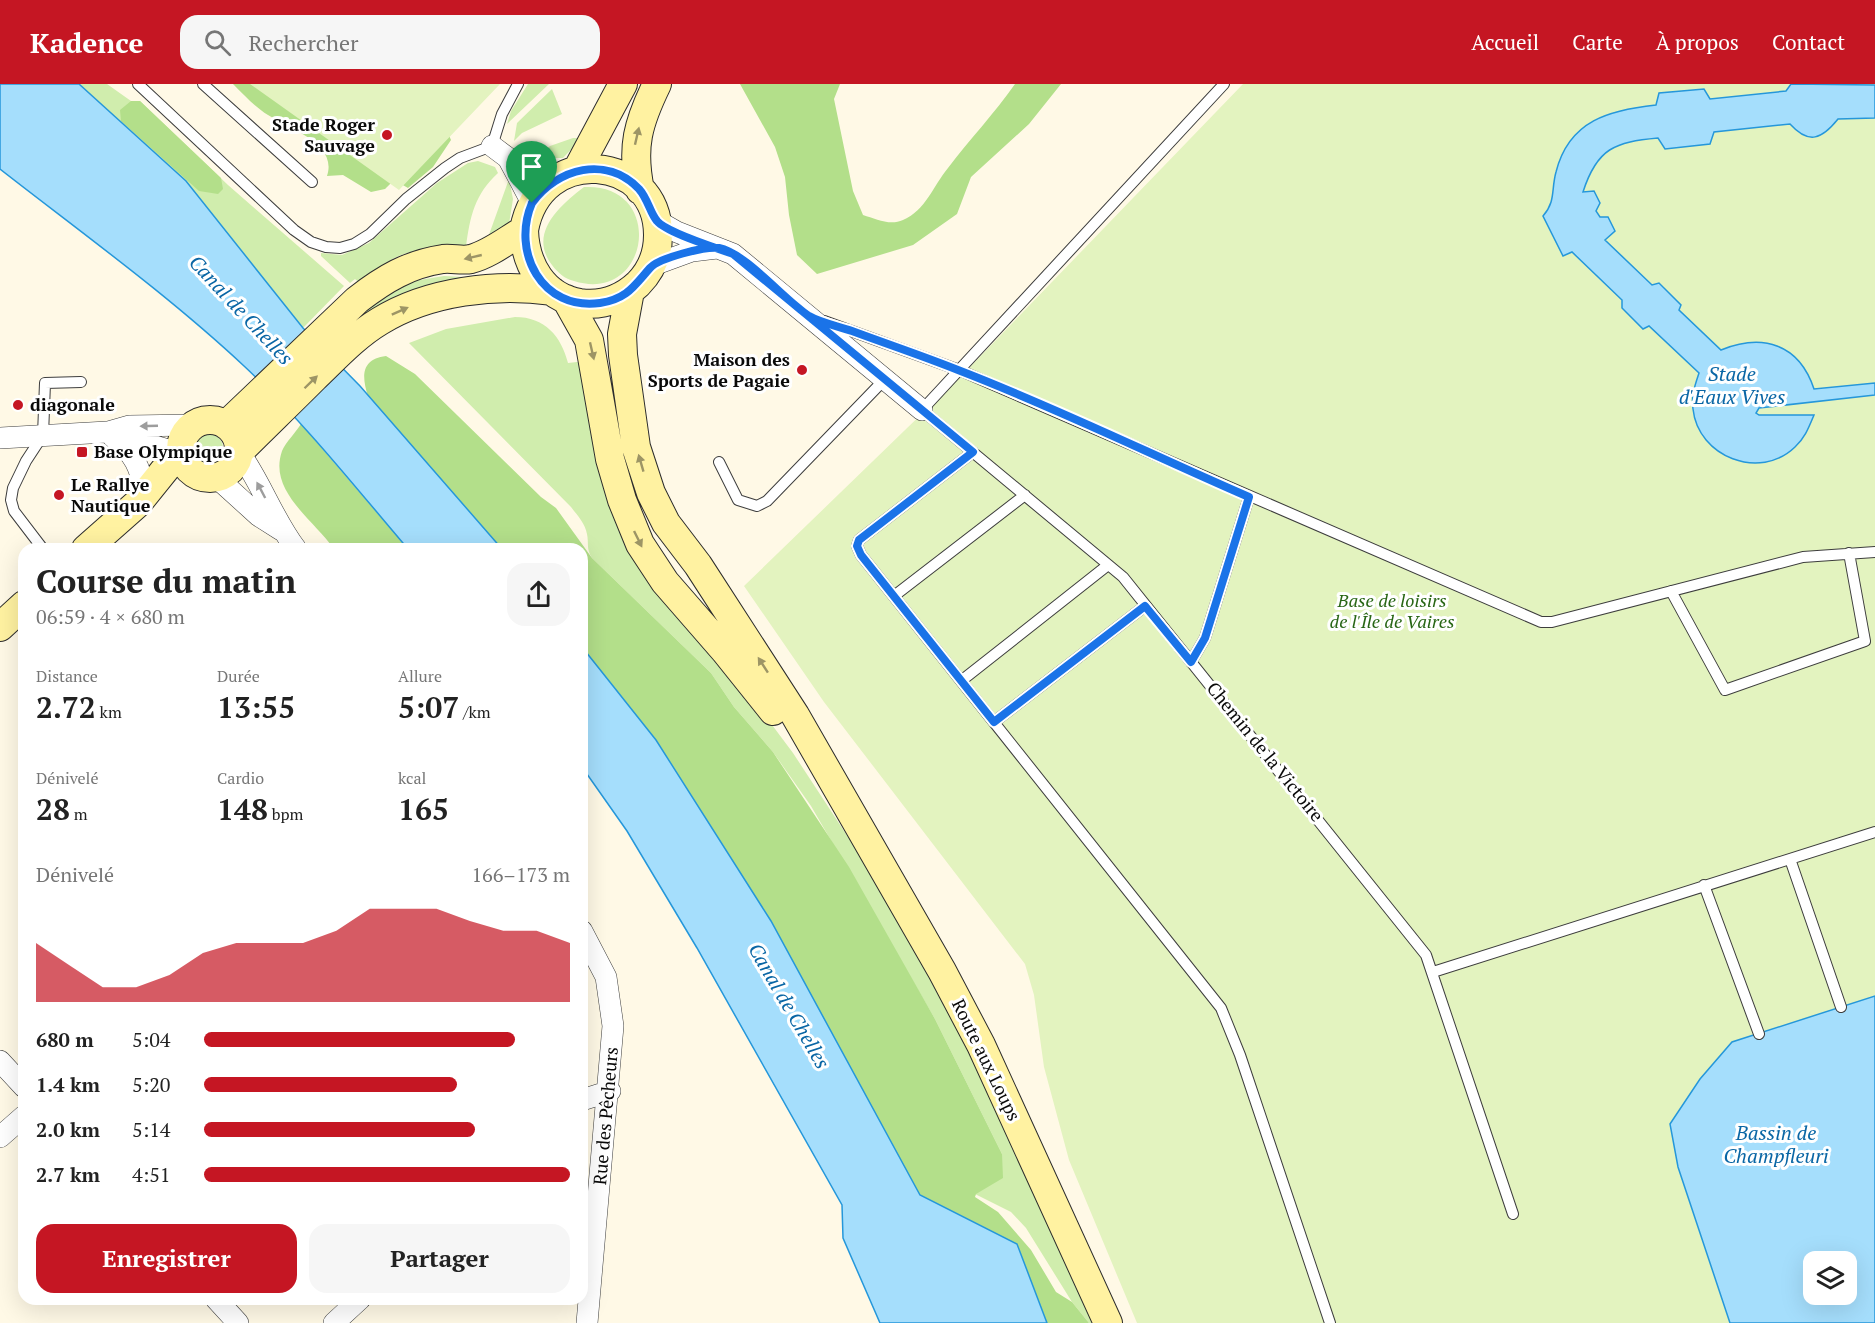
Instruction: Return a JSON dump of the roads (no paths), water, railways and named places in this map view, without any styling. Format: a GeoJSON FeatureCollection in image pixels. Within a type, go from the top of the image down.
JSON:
{"type":"FeatureCollection","features":[{"type":"Feature","properties":{"kind":"street"},"geometry":{"type":"LineString","coordinates":[[570,173],[623,84]]}},
{"type":"Feature","properties":{"kind":"street"},"geometry":{"type":"LineString","coordinates":[[640,190],[635,165],[635,143],[645,109],[657,84]]}},
{"type":"Feature","properties":{"kind":"street"},"geometry":{"type":"LineString","coordinates":[[500,152],[570,173]]}},
{"type":"Feature","properties":{"kind":"street"},"geometry":{"type":"LineString","coordinates":[[500,152],[532,203]]}},
{"type":"Feature","properties":{"kind":"street"},"geometry":{"type":"LineString","coordinates":[[342,333],[438,298],[512,286],[559,295],[599,303],[630,291],[644,278],[651,266],[658,243],[656,220],[649,202],[640,190],[618,174],[591,169],[570,173],[548,184],[532,203],[524,230],[525,248],[530,265],[540,280],[559,295],[589,340],[610,459],[622,500],[640,544],[665,582],[740,669],[846,806]]}},
{"type":"Feature","properties":{"kind":"street","name":"Chemin de la Victoire"},"geometry":{"type":"LineString","coordinates":[[656,220],[677,232],[733,254],[922,410]]}},
{"type":"Feature","properties":{"kind":"street"},"geometry":{"type":"LineString","coordinates":[[146,495],[232,468],[261,412],[342,333],[364,294],[399,270],[430,261],[472,258],[486,254],[524,230]]}},
{"type":"Feature","properties":{"kind":"street"},"geometry":{"type":"LineString","coordinates":[[651,266],[692,251],[718,248]]}},
{"type":"Feature","properties":{"kind":"street"},"geometry":{"type":"LineString","coordinates":[[630,291],[622,334],[623,355],[636,447],[651,493],[666,523],[698,565],[795,715],[846,806]]}},
{"type":"Feature","properties":{"kind":"street"},"geometry":{"type":"LineString","coordinates":[[0,438],[107,432],[129,426],[193,425],[210,420],[226,424],[261,412]]}},
{"type":"Feature","properties":{"kind":"street"},"geometry":{"type":"LineString","coordinates":[[226,424],[236,436],[239,452],[250,467],[282,530],[292,543]]}},
{"type":"Feature","properties":{"kind":"street"},"geometry":{"type":"LineString","coordinates":[[193,425],[183,438],[182,454],[188,468],[209,477],[259,516],[282,530]]}},
{"type":"Feature","properties":{"kind":"street"},"geometry":{"type":"LineString","coordinates":[[107,432],[182,454]]}},
{"type":"Feature","properties":{"kind":"street"},"geometry":{"type":"LineString","coordinates":[[107,432],[133,456],[146,495]]}},
{"type":"Feature","properties":{"kind":"street"},"geometry":{"type":"LineString","coordinates":[[93,543],[146,495],[171,462],[182,454]]}},
{"type":"Feature","properties":{"kind":"street"},"geometry":{"type":"LineString","coordinates":[[0,627],[18,610]]}},
{"type":"Feature","properties":{"kind":"street","name":"Route aux Loups"},"geometry":{"type":"LineString","coordinates":[[846,806],[885,870],[981,1045],[1108,1323]]}},
{"type":"Feature","properties":{"kind":"street","name":"Rue des Pêcheurs"},"geometry":{"type":"LineString","coordinates":[[587,1323],[613,1026],[606,977],[588,947]]}},
{"type":"Feature","properties":{"kind":"street"},"geometry":{"type":"LineString","coordinates":[[0,1061],[18,1080]]}},
{"type":"Feature","properties":{"kind":"street"},"geometry":{"type":"LineString","coordinates":[[588,1098],[609,1091]]}},
{"type":"Feature","properties":{"kind":"street"},"geometry":{"type":"LineString","coordinates":[[0,1137],[18,1121]]}},
{"type":"Feature","properties":{"kind":"street"},"geometry":{"type":"LineString","coordinates":[[222,1305],[238,1323]]}},
{"type":"Feature","properties":{"kind":"street"},"geometry":{"type":"LineString","coordinates":[[334,1323],[354,1305]]}},
{"type":"Feature","properties":{"kind":"lane"},"geometry":{"type":"LineString","coordinates":[[138,84],[294,230],[311,242],[326,247],[340,248],[370,234],[406,199],[460,158],[500,152],[502,114],[519,84]]}},
{"type":"Feature","properties":{"kind":"lane"},"geometry":{"type":"LineString","coordinates":[[203,84],[312,182]]}},
{"type":"Feature","properties":{"kind":"lane"},"geometry":{"type":"LineString","coordinates":[[922,410],[1224,84]]}},
{"type":"Feature","properties":{"kind":"lane"},"geometry":{"type":"LineString","coordinates":[[810,316],[959,370],[1541,622],[1552,622],[1803,557],[1875,552]]}},
{"type":"Feature","properties":{"kind":"lane"},"geometry":{"type":"LineString","coordinates":[[719,462],[738,500],[757,506],[768,501],[885,379]]}},
{"type":"Feature","properties":{"kind":"lane"},"geometry":{"type":"LineString","coordinates":[[38,543],[14,511],[11,500],[13,489],[26,461],[43,435],[45,383],[81,382]]}},
{"type":"Feature","properties":{"kind":"lane","name":"Chemin de la Victoire"},"geometry":{"type":"LineString","coordinates":[[922,410],[1123,577],[1373,886],[1426,955],[1512,1214]]}},
{"type":"Feature","properties":{"kind":"lane"},"geometry":{"type":"LineString","coordinates":[[973,452],[859,540],[857,546],[861,555],[1221,1008],[1240,1055],[1330,1323]]}},
{"type":"Feature","properties":{"kind":"lane"},"geometry":{"type":"LineString","coordinates":[[894,596],[1025,495]]}},
{"type":"Feature","properties":{"kind":"lane"},"geometry":{"type":"LineString","coordinates":[[1191,662],[1205,638],[1249,497]]}},
{"type":"Feature","properties":{"kind":"lane"},"geometry":{"type":"LineString","coordinates":[[1671,591],[1725,690],[1865,641],[1849,554]]}},
{"type":"Feature","properties":{"kind":"lane"},"geometry":{"type":"LineString","coordinates":[[961,681],[1108,565]]}},
{"type":"Feature","properties":{"kind":"lane"},"geometry":{"type":"LineString","coordinates":[[994,722],[1145,606]]}},
{"type":"Feature","properties":{"kind":"lane"},"geometry":{"type":"LineString","coordinates":[[1433,972],[1875,832]]}},
{"type":"Feature","properties":{"kind":"lane"},"geometry":{"type":"LineString","coordinates":[[1790,858],[1841,1007]]}},
{"type":"Feature","properties":{"kind":"lane"},"geometry":{"type":"LineString","coordinates":[[1704,885],[1759,1034]]}},
{"type":"Feature","properties":{"kind":"water","name":"Canal de Chelles"},"geometry":{"type":"Polygon","coordinates":[[[0,84],[79,84],[186,181],[303,328],[360,386],[497,543],[403,543],[308,432],[244,366],[155,289],[0,169],[0,84]]]}},
{"type":"Feature","properties":{"kind":"water","name":"Stade d'Eaux Vives"},"geometry":{"type":"Polygon","coordinates":[[[1791,84],[1875,85],[1875,118],[1838,119],[1821,135],[1815,137],[1803,135],[1790,124],[1714,132],[1710,144],[1665,149],[1658,138],[1630,142],[1619,145],[1602,157],[1588,177],[1583,192],[1594,191],[1600,203],[1596,211],[1600,217],[1608,217],[1615,231],[1605,240],[1652,285],[1659,283],[1681,305],[1679,310],[1721,350],[1751,343],[1778,346],[1789,352],[1799,362],[1814,389],[1875,383],[1875,395],[1759,408],[1756,413],[1759,415],[1814,415],[1804,436],[1795,447],[1781,457],[1765,462],[1749,463],[1733,459],[1718,451],[1706,440],[1697,426],[1693,400],[1699,373],[1649,326],[1643,329],[1622,308],[1622,300],[1572,252],[1563,256],[1543,216],[1552,200],[1556,172],[1562,154],[1581,129],[1594,121],[1623,110],[1656,105],[1659,93],[1704,89],[1710,99],[1786,91],[1791,84]]]}},
{"type":"Feature","properties":{"kind":"water","name":"Canal de Chelles"},"geometry":{"type":"Polygon","coordinates":[[[588,655],[656,740],[771,921],[920,1195],[1017,1244],[1047,1323],[880,1323],[843,1238],[842,1205],[697,948],[627,831],[588,776],[588,655]]]}},
{"type":"Feature","properties":{"kind":"water","name":"Bassin de Champfleuri"},"geometry":{"type":"Polygon","coordinates":[[[1875,996],[1875,1323],[1730,1323],[1678,1167],[1670,1124],[1700,1079],[1732,1042],[1875,996]]]}},
{"type":"Feature","properties":{"kind":"place","name":"Stade Roger Sauvage"},"geometry":{"type":"Point","coordinates":[387,135]}},
{"type":"Feature","properties":{"kind":"place","name":"Maison des Sports de Pagaie"},"geometry":{"type":"Point","coordinates":[802,370]}},
{"type":"Feature","properties":{"kind":"place","name":"diagonale"},"geometry":{"type":"Point","coordinates":[18,405]}},
{"type":"Feature","properties":{"kind":"place","name":"Base Olympique"},"geometry":{"type":"Point","coordinates":[82,452]}},
{"type":"Feature","properties":{"kind":"place","name":"Le Rallye Nautique"},"geometry":{"type":"Point","coordinates":[59,495]}},
{"type":"Feature","properties":{"kind":"park label","name":"Base de loisirs de l'Île de Vaires"},"geometry":{"type":"Point","coordinates":[1392,611]}}]}
